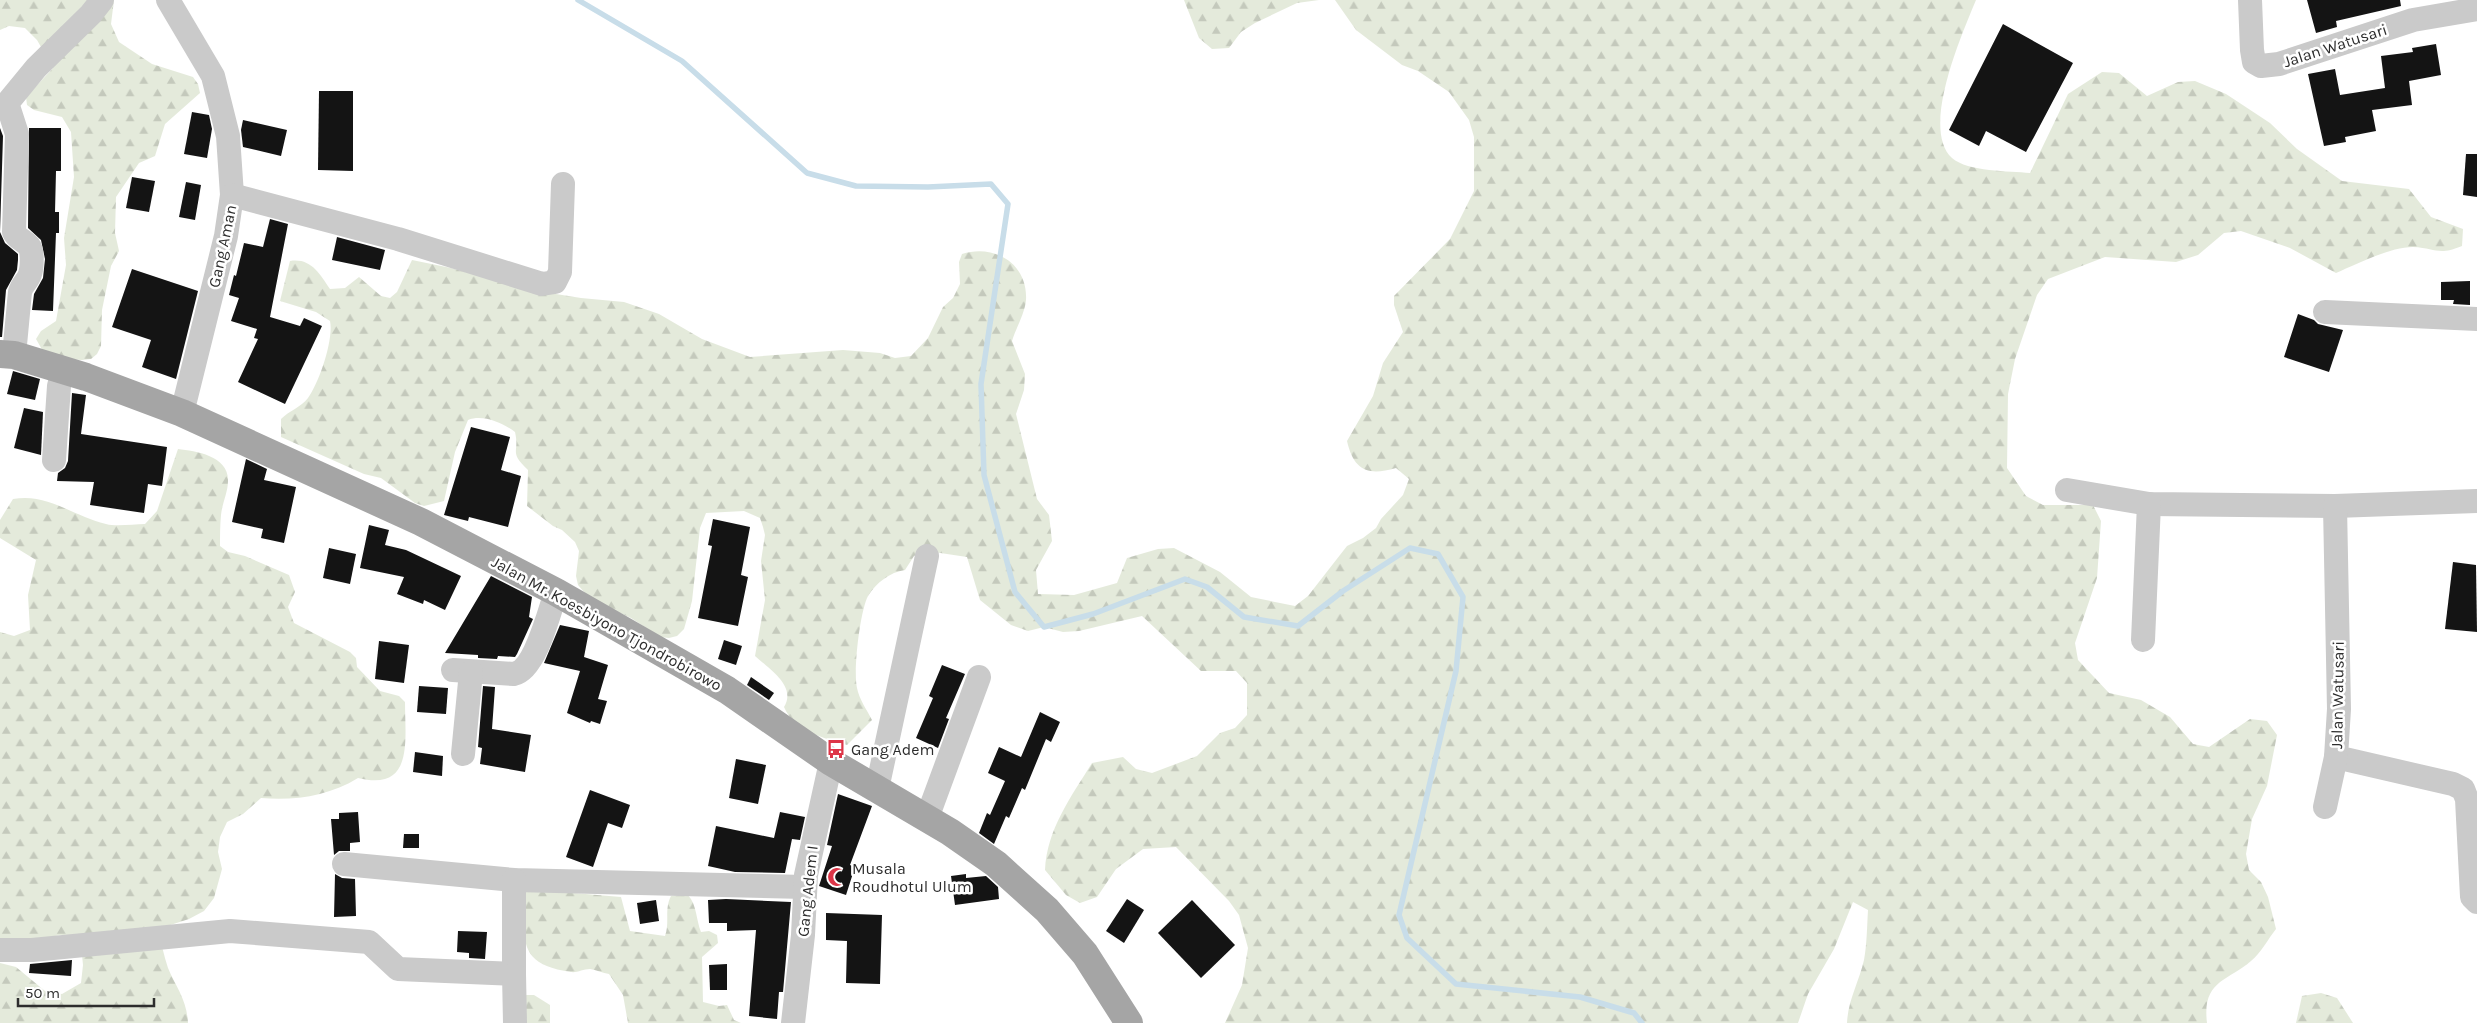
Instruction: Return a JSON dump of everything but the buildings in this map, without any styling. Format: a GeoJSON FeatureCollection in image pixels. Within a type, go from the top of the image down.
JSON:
{"type":"FeatureCollection","features":[{"type":"Feature","properties":{"kind":"main road","name":"Jalan Mr. Koesbiyono Tjondrobirowo"},"geometry":{"type":"LineString","coordinates":[[7,355],[63,371],[182,413],[421,522],[556,592],[727,690],[831,762],[927,818],[996,864],[1047,910],[1085,954],[1129,1023]]}},
{"type":"Feature","properties":{"kind":"street"},"geometry":{"type":"LineString","coordinates":[[7,355],[21,287],[30,274],[31,252],[29,245],[16,236],[14,232],[17,134],[9,112],[9,101],[36,68],[91,14],[102,0]]}},
{"type":"Feature","properties":{"kind":"street","name":"Gang Aman"},"geometry":{"type":"LineString","coordinates":[[168,0],[212,76],[228,136],[232,195],[226,236],[182,413]]}},
{"type":"Feature","properties":{"kind":"street","name":"Jalan Watusari"},"geometry":{"type":"LineString","coordinates":[[2250,0],[2252,50],[2254,62],[2261,66],[2279,64],[2413,20],[2477,9]]}},
{"type":"Feature","properties":{"kind":"street"},"geometry":{"type":"LineString","coordinates":[[232,195],[398,239],[542,284],[555,282],[560,272],[563,184]]}},
{"type":"Feature","properties":{"kind":"street"},"geometry":{"type":"LineString","coordinates":[[2325,312],[2477,319]]}},
{"type":"Feature","properties":{"kind":"street"},"geometry":{"type":"LineString","coordinates":[[54,460],[59,386],[63,371]]}},
{"type":"Feature","properties":{"kind":"street"},"geometry":{"type":"LineString","coordinates":[[2066,490],[2149,504],[2335,506],[2477,501]]}},
{"type":"Feature","properties":{"kind":"street"},"geometry":{"type":"LineString","coordinates":[[2143,640],[2149,504]]}},
{"type":"Feature","properties":{"kind":"street","name":"Jalan Watusari"},"geometry":{"type":"LineString","coordinates":[[2335,506],[2339,709],[2336,757],[2453,784],[2463,789],[2467,799],[2472,897],[2477,902]]}},
{"type":"Feature","properties":{"kind":"street"},"geometry":{"type":"LineString","coordinates":[[877,789],[927,556]]}},
{"type":"Feature","properties":{"kind":"street"},"geometry":{"type":"LineString","coordinates":[[463,754],[462,671],[521,673],[531,661],[556,592]]}},
{"type":"Feature","properties":{"kind":"street"},"geometry":{"type":"LineString","coordinates":[[927,818],[979,677]]}},
{"type":"Feature","properties":{"kind":"street"},"geometry":{"type":"LineString","coordinates":[[2325,807],[2336,757]]}},
{"type":"Feature","properties":{"kind":"street","name":"Gang Adem I"},"geometry":{"type":"LineString","coordinates":[[793,1023],[809,853],[831,762]]}},
{"type":"Feature","properties":{"kind":"street"},"geometry":{"type":"LineString","coordinates":[[344,864],[514,880],[805,887]]}},
{"type":"Feature","properties":{"kind":"street"},"geometry":{"type":"LineString","coordinates":[[514,880],[515,1023]]}},
{"type":"Feature","properties":{"kind":"street"},"geometry":{"type":"LineString","coordinates":[[0,950],[32,950],[230,931],[369,942],[398,969],[514,974]]}},
{"type":"Feature","properties":{"kind":"green space"},"geometry":{"type":"Polygon","coordinates":[[[0,0],[114,0],[111,24],[119,42],[152,64],[193,77],[198,84],[200,93],[165,124],[155,156],[139,163],[116,197],[115,233],[119,251],[111,266],[102,310],[101,346],[97,354],[91,359],[51,358],[44,353],[36,339],[41,331],[56,321],[66,265],[64,238],[74,177],[71,132],[62,117],[34,110],[27,105],[26,97],[53,68],[37,40],[25,28],[9,26],[0,30],[0,0]]]}},
{"type":"Feature","properties":{"kind":"green space"},"geometry":{"type":"Polygon","coordinates":[[[1184,0],[1319,0],[1297,3],[1255,23],[1241,32],[1229,48],[1212,49],[1199,38],[1184,0]]]}},
{"type":"Feature","properties":{"kind":"green space"},"geometry":{"type":"Polygon","coordinates":[[[1335,0],[1976,0],[1954,57],[1942,104],[1940,126],[1943,144],[1952,158],[1959,163],[1989,170],[2030,173],[2068,94],[2102,72],[2119,73],[2147,96],[2178,82],[2195,81],[2226,94],[2270,123],[2297,149],[2342,181],[2409,189],[2431,217],[2463,229],[2462,246],[2454,249],[2437,251],[2413,247],[2394,250],[2336,273],[2290,248],[2241,231],[2224,233],[2198,255],[2176,262],[2105,257],[2048,279],[2037,295],[2015,359],[2008,394],[2007,468],[2026,496],[2043,505],[2093,505],[2101,521],[2097,578],[2075,643],[2078,660],[2109,693],[2141,700],[2170,717],[2193,744],[2209,747],[2250,719],[2267,721],[2277,735],[2267,786],[2252,819],[2246,854],[2249,870],[2261,882],[2268,897],[2276,929],[2255,958],[2212,990],[2206,1009],[2207,1023],[1847,1023],[1849,1007],[1864,960],[1868,910],[1853,902],[1834,949],[1808,994],[1798,1023],[1225,1023],[1242,985],[1248,948],[1239,915],[1229,901],[1176,847],[1143,849],[1116,869],[1097,897],[1080,903],[1066,895],[1045,870],[1050,841],[1055,827],[1068,801],[1092,763],[1123,757],[1136,769],[1152,773],[1197,756],[1220,733],[1235,728],[1247,715],[1247,683],[1236,671],[1201,671],[1142,616],[1079,631],[1063,632],[1044,627],[1028,631],[1011,625],[980,600],[967,557],[927,551],[914,556],[905,570],[894,573],[884,579],[868,596],[860,627],[856,680],[859,696],[872,720],[847,745],[811,732],[795,722],[784,707],[787,692],[784,685],[774,672],[755,656],[765,600],[761,561],[765,535],[760,518],[744,511],[706,513],[700,528],[692,601],[684,629],[677,636],[669,638],[660,637],[631,618],[590,599],[578,585],[576,576],[579,551],[575,542],[562,530],[553,526],[527,506],[528,470],[516,455],[515,432],[505,425],[493,420],[480,418],[468,420],[455,452],[444,501],[424,506],[415,503],[381,478],[364,474],[281,437],[281,419],[308,398],[317,382],[325,361],[331,329],[330,321],[316,312],[280,301],[290,261],[309,264],[318,272],[330,289],[345,288],[359,277],[381,296],[390,298],[397,292],[412,260],[451,268],[537,291],[624,302],[659,314],[702,339],[750,357],[843,350],[880,353],[895,358],[911,356],[928,338],[943,307],[953,298],[960,284],[959,262],[962,254],[986,252],[997,254],[1007,259],[1021,276],[1025,287],[1025,305],[1012,341],[1025,374],[1024,390],[1016,414],[1037,499],[1049,515],[1052,541],[1036,570],[1038,594],[1074,595],[1117,583],[1127,558],[1158,549],[1174,548],[1220,572],[1251,597],[1295,606],[1308,596],[1347,546],[1363,538],[1376,528],[1381,519],[1403,495],[1409,479],[1396,468],[1378,471],[1364,469],[1354,459],[1347,441],[1373,396],[1383,363],[1403,332],[1394,305],[1394,296],[1450,239],[1474,191],[1474,137],[1469,120],[1449,92],[1418,71],[1402,65],[1356,30],[1335,0]]]}},
{"type":"Feature","properties":{"kind":"green space"},"geometry":{"type":"Polygon","coordinates":[[[178,449],[210,456],[223,466],[227,473],[228,485],[221,515],[220,546],[228,552],[245,556],[289,575],[295,592],[288,607],[294,623],[350,652],[356,658],[357,667],[380,691],[399,696],[405,702],[406,732],[402,760],[397,770],[389,778],[376,780],[358,778],[335,789],[299,798],[261,798],[243,814],[227,822],[220,837],[218,852],[222,869],[214,898],[204,911],[189,919],[158,929],[168,968],[186,1007],[188,1023],[0,1023],[0,963],[16,967],[45,991],[62,994],[81,983],[83,965],[80,935],[60,935],[42,939],[0,938],[0,632],[14,636],[30,630],[28,595],[36,560],[0,538],[0,520],[13,499],[26,498],[49,502],[110,525],[145,524],[157,511],[178,449]]]}},
{"type":"Feature","properties":{"kind":"green space"},"geometry":{"type":"Polygon","coordinates":[[[526,889],[621,897],[630,931],[665,936],[671,896],[688,895],[693,903],[701,932],[709,931],[717,935],[718,943],[702,957],[703,1002],[719,1006],[727,1005],[734,1020],[741,1023],[628,1023],[623,995],[609,974],[590,969],[573,972],[552,968],[539,962],[531,955],[526,945],[524,921],[526,889]]]}},
{"type":"Feature","properties":{"kind":"green space"},"geometry":{"type":"Polygon","coordinates":[[[2321,993],[2337,998],[2353,1023],[2296,1023],[2302,996],[2321,993]]]}},
{"type":"Feature","properties":{"kind":"green space"},"geometry":{"type":"Polygon","coordinates":[[[525,995],[534,995],[550,1005],[550,1023],[512,1023],[525,995]]]}},
{"type":"Feature","properties":{"kind":"waterway"},"geometry":{"type":"LineString","coordinates":[[578,0],[682,61],[807,173],[856,186],[928,187],[991,184],[1008,204],[981,384],[984,475],[1015,592],[1044,627],[1093,614],[1185,579],[1207,587],[1244,617],[1298,626],[1343,591],[1410,548],[1438,554],[1463,597],[1456,671],[1399,915],[1407,938],[1456,984],[1580,997],[1634,1013],[1642,1023]]}},
{"type":"Feature","properties":{"kind":"place","name":"Gang Adem"},"geometry":{"type":"Point","coordinates":[836,749]}},
{"type":"Feature","properties":{"kind":"place","name":"Musala Roudhotul Ulum"},"geometry":{"type":"Point","coordinates":[837,877]}}]}
